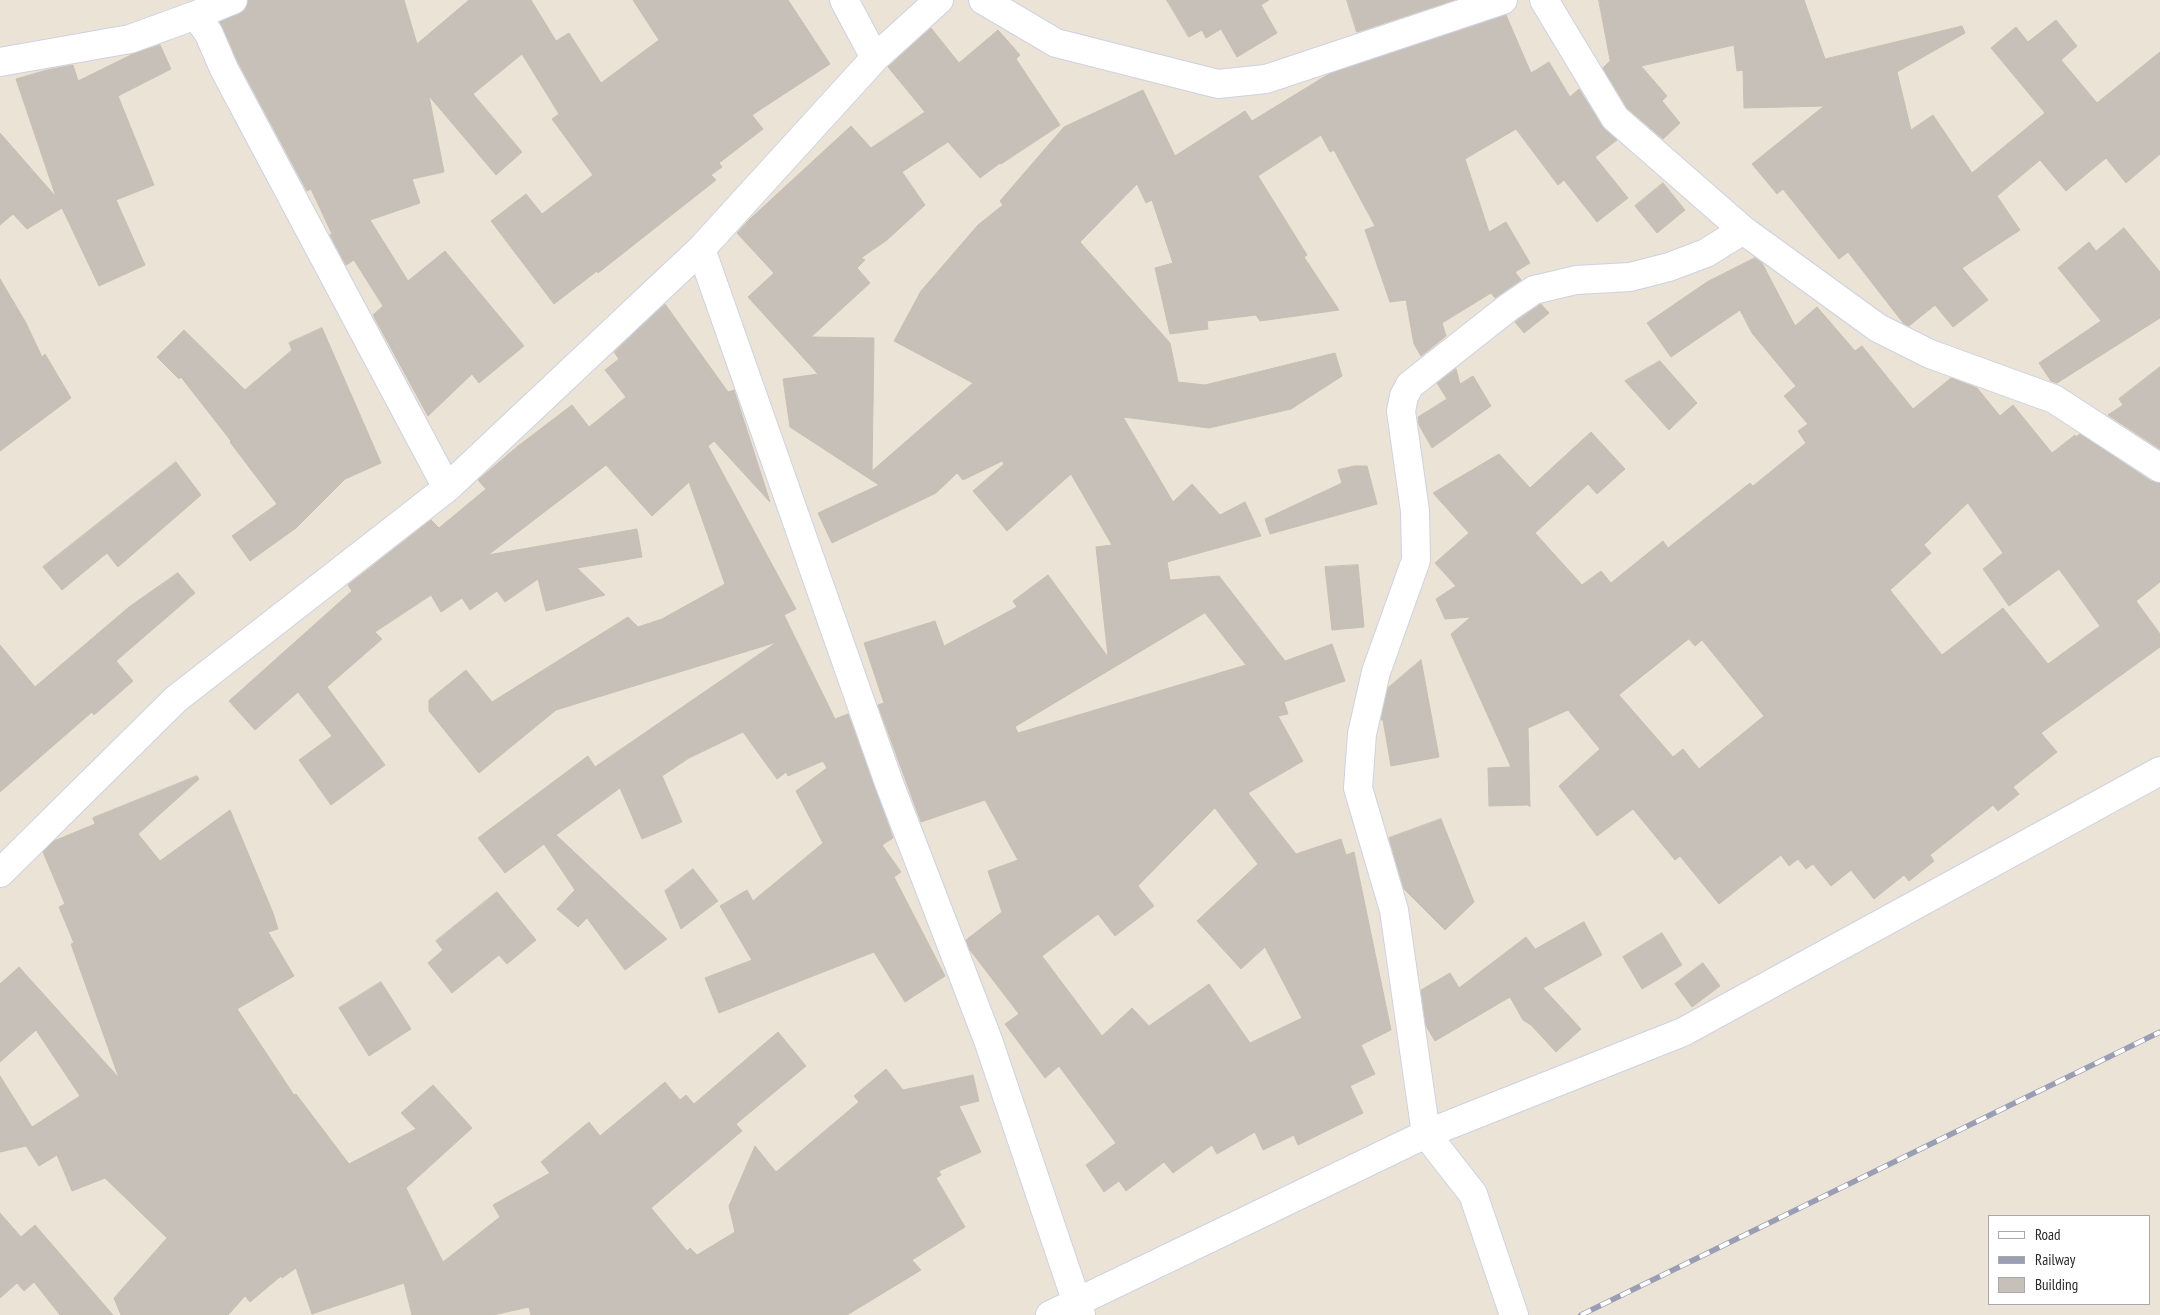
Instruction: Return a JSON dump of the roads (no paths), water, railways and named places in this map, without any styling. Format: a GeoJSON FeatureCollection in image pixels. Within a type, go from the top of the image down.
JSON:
{"type":"FeatureCollection","features":[{"type":"Feature","properties":{"kind":"street"},"geometry":{"type":"LineString","coordinates":[[2,64],[130,39],[233,0]]}},
{"type":"Feature","properties":{"kind":"street"},"geometry":{"type":"LineString","coordinates":[[844,0],[876,58]]}},
{"type":"Feature","properties":{"kind":"street"},"geometry":{"type":"LineString","coordinates":[[0,873],[176,699],[447,488],[701,249],[876,58],[939,0]]}},
{"type":"Feature","properties":{"kind":"street"},"geometry":{"type":"LineString","coordinates":[[983,0],[1056,43],[1218,84],[1266,79],[1503,0]]}},
{"type":"Feature","properties":{"kind":"street"},"geometry":{"type":"LineString","coordinates":[[1544,0],[1615,118],[1743,230],[1878,328],[1930,354],[2054,399],[2160,468]]}},
{"type":"Feature","properties":{"kind":"street"},"geometry":{"type":"LineString","coordinates":[[196,15],[209,34],[224,69],[447,488]]}},
{"type":"Feature","properties":{"kind":"street"},"geometry":{"type":"LineString","coordinates":[[1514,1315],[1473,1194],[1426,1134],[1394,910],[1358,788],[1362,734],[1376,672],[1416,560],[1415,511],[1401,411],[1404,396],[1410,385],[1534,290],[1576,280],[1630,277],[1669,266],[1706,253],[1743,230]]}},
{"type":"Feature","properties":{"kind":"street"},"geometry":{"type":"LineString","coordinates":[[701,249],[889,783],[988,1040],[1078,1308]]}},
{"type":"Feature","properties":{"kind":"street"},"geometry":{"type":"LineString","coordinates":[[1050,1315],[1078,1308],[1426,1134],[1683,1032],[2160,771]]}},
{"type":"Feature","properties":{"kind":"railway"},"geometry":{"type":"LineString","coordinates":[[1581,1315],[2160,1032]]}}]}
